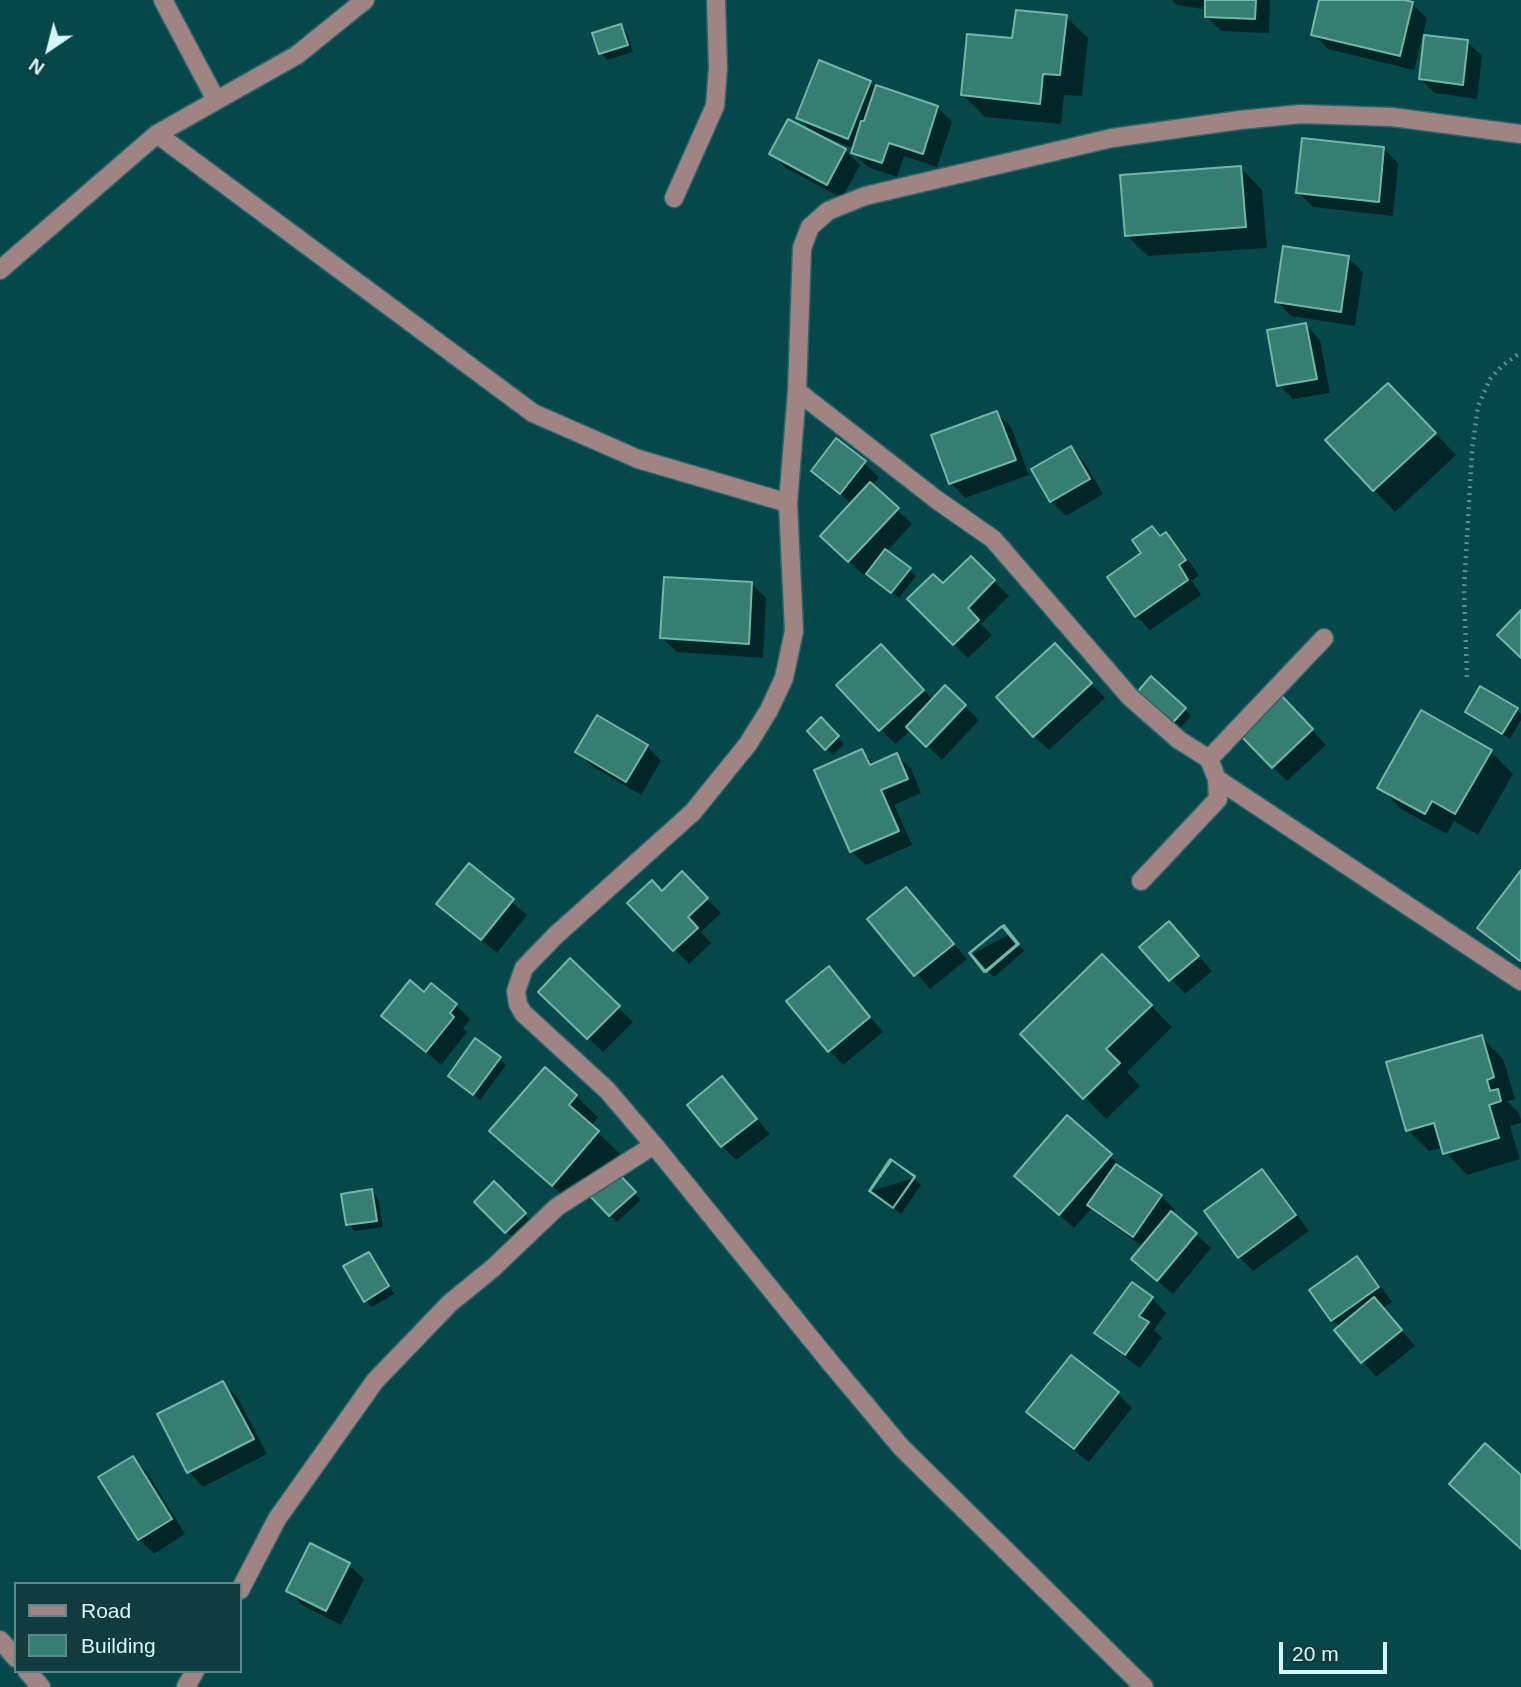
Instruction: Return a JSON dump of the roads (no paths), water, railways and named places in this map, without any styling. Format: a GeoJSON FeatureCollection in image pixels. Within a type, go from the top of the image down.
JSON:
{"type":"FeatureCollection","features":[{"type":"Feature","properties":{"kind":"street"},"geometry":{"type":"LineString","coordinates":[[163,0],[216,100]]}},
{"type":"Feature","properties":{"kind":"street"},"geometry":{"type":"LineString","coordinates":[[0,270],[157,134],[297,55],[365,0]]}},
{"type":"Feature","properties":{"kind":"street"},"geometry":{"type":"LineString","coordinates":[[674,198],[715,106],[718,68],[716,0]]}},
{"type":"Feature","properties":{"kind":"street"},"geometry":{"type":"LineString","coordinates":[[1144,1687],[901,1447],[607,1090],[523,1013],[517,1004],[516,991],[524,968],[693,812],[748,744],[769,710],[783,678],[794,631],[788,503],[797,391],[802,248],[810,226],[828,211],[865,196],[1112,138],[1252,118],[1301,114],[1392,117],[1521,134]]}},
{"type":"Feature","properties":{"kind":"street"},"geometry":{"type":"LineString","coordinates":[[157,134],[533,413],[638,459],[788,503]]}},
{"type":"Feature","properties":{"kind":"street"},"geometry":{"type":"LineString","coordinates":[[797,391],[937,500],[993,539],[1130,697],[1179,740],[1209,759],[1217,779],[1218,799],[1141,881]]}},
{"type":"Feature","properties":{"kind":"street"},"geometry":{"type":"LineString","coordinates":[[1209,759],[1324,638]]}},
{"type":"Feature","properties":{"kind":"street"},"geometry":{"type":"LineString","coordinates":[[1217,779],[1521,981]]}},
{"type":"Feature","properties":{"kind":"street"},"geometry":{"type":"LineString","coordinates":[[242,1586],[277,1519],[375,1381],[450,1303],[493,1268],[557,1207],[654,1145]]}},
{"type":"Feature","properties":{"kind":"street"},"geometry":{"type":"LineString","coordinates":[[0,1640],[14,1656]]}},
{"type":"Feature","properties":{"kind":"street"},"geometry":{"type":"LineString","coordinates":[[29,1673],[40,1687]]}}]}
